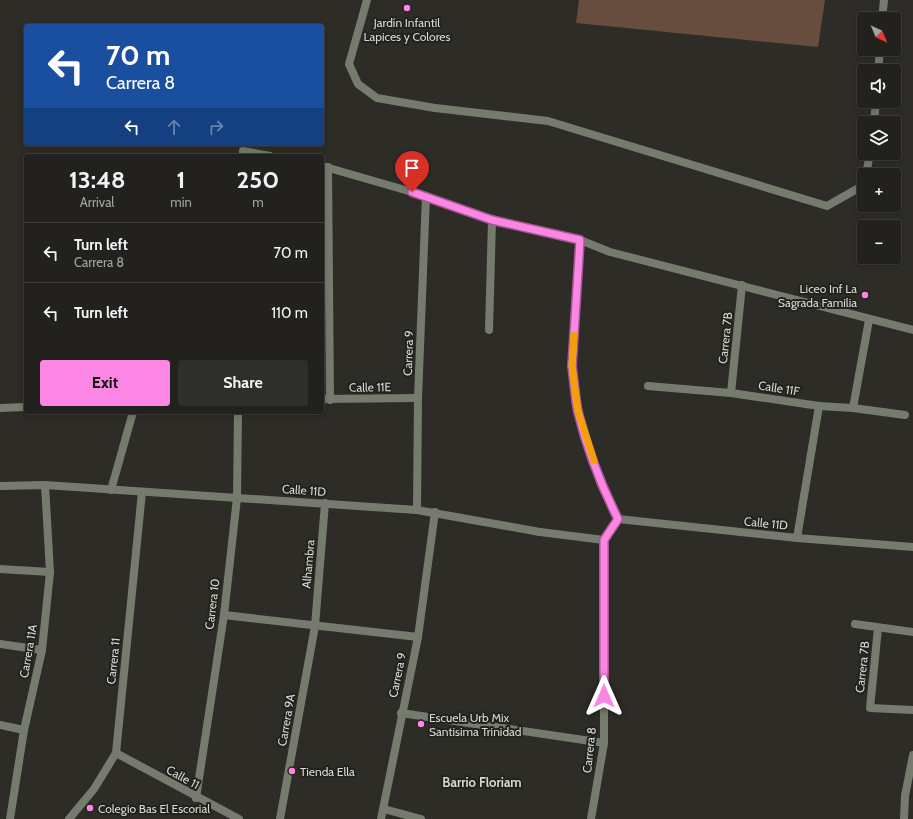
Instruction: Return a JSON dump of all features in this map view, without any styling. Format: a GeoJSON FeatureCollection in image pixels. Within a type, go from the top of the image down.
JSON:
{"type":"FeatureCollection","features":[{"type":"Feature","properties":{"kind":"street"},"geometry":{"type":"LineString","coordinates":[[367,0],[349,64],[358,84],[378,98],[435,108],[548,121],[827,206],[857,189]]}},
{"type":"Feature","properties":{"kind":"street"},"geometry":{"type":"LineString","coordinates":[[883,12],[884,0]]}},
{"type":"Feature","properties":{"kind":"street"},"geometry":{"type":"LineString","coordinates":[[326,400],[325,166],[426,196],[492,220],[580,240],[610,252],[869,320],[913,330]]}},
{"type":"Feature","properties":{"kind":"street","name":"Carrera 9"},"geometry":{"type":"LineString","coordinates":[[417,510],[418,398],[426,196]]}},
{"type":"Feature","properties":{"kind":"street"},"geometry":{"type":"LineString","coordinates":[[489,330],[492,220]]}},
{"type":"Feature","properties":{"kind":"street"},"geometry":{"type":"LineString","coordinates":[[580,240],[572,366],[578,411],[601,485],[618,519],[604,540]]}},
{"type":"Feature","properties":{"kind":"street","name":"Carrera 7B"},"geometry":{"type":"LineString","coordinates":[[731,393],[742,286]]}},
{"type":"Feature","properties":{"kind":"street"},"geometry":{"type":"LineString","coordinates":[[853,408],[869,320]]}},
{"type":"Feature","properties":{"kind":"street","name":"Calle 11F"},"geometry":{"type":"LineString","coordinates":[[648,386],[731,393],[819,406],[853,408],[905,416]]}},
{"type":"Feature","properties":{"kind":"street","name":"Calle 11E"},"geometry":{"type":"LineString","coordinates":[[326,400],[418,398]]}},
{"type":"Feature","properties":{"kind":"street"},"geometry":{"type":"LineString","coordinates":[[797,538],[819,406]]}},
{"type":"Feature","properties":{"kind":"street"},"geometry":{"type":"LineString","coordinates":[[0,408],[24,407]]}},
{"type":"Feature","properties":{"kind":"street"},"geometry":{"type":"LineString","coordinates":[[111,490],[132,414]]}},
{"type":"Feature","properties":{"kind":"street","name":"Carrera 10"},"geometry":{"type":"LineString","coordinates":[[196,798],[224,615],[237,498],[238,414]]}},
{"type":"Feature","properties":{"kind":"street","name":"Calle 11D"},"geometry":{"type":"LineString","coordinates":[[0,486],[45,485],[417,510],[436,512],[540,532],[604,540]]}},
{"type":"Feature","properties":{"kind":"street","name":"Carrera 11A"},"geometry":{"type":"LineString","coordinates":[[10,819],[24,730],[42,650],[50,572],[45,485]]}},
{"type":"Feature","properties":{"kind":"street","name":"Carrera 11"},"geometry":{"type":"LineString","coordinates":[[69,819],[94,789],[116,753],[142,492]]}},
{"type":"Feature","properties":{"kind":"street","name":"Alhambra"},"geometry":{"type":"LineString","coordinates":[[315,626],[325,503]]}},
{"type":"Feature","properties":{"kind":"street","name":"Carrera 9"},"geometry":{"type":"LineString","coordinates":[[381,819],[401,713],[418,637],[436,512]]}},
{"type":"Feature","properties":{"kind":"street","name":"Calle 11D"},"geometry":{"type":"LineString","coordinates":[[618,519],[797,538],[913,547]]}},
{"type":"Feature","properties":{"kind":"street","name":"Carrera 8"},"geometry":{"type":"LineString","coordinates":[[591,819],[604,743],[604,540]]}},
{"type":"Feature","properties":{"kind":"street"},"geometry":{"type":"LineString","coordinates":[[0,569],[50,572]]}},
{"type":"Feature","properties":{"kind":"street"},"geometry":{"type":"LineString","coordinates":[[224,615],[418,637]]}},
{"type":"Feature","properties":{"kind":"street"},"geometry":{"type":"LineString","coordinates":[[855,624],[913,632]]}},
{"type":"Feature","properties":{"kind":"street","name":"Carrera 9A"},"geometry":{"type":"LineString","coordinates":[[280,819],[315,626]]}},
{"type":"Feature","properties":{"kind":"street","name":"Carrera 7B"},"geometry":{"type":"LineString","coordinates":[[878,628],[870,708],[913,710]]}},
{"type":"Feature","properties":{"kind":"street"},"geometry":{"type":"LineString","coordinates":[[0,644],[42,650]]}},
{"type":"Feature","properties":{"kind":"street"},"geometry":{"type":"LineString","coordinates":[[401,713],[604,743]]}},
{"type":"Feature","properties":{"kind":"street"},"geometry":{"type":"LineString","coordinates":[[0,725],[24,730]]}},
{"type":"Feature","properties":{"kind":"street","name":"Calle 11"},"geometry":{"type":"LineString","coordinates":[[116,753],[196,798],[239,819]]}},
{"type":"Feature","properties":{"kind":"street"},"geometry":{"type":"LineString","coordinates":[[904,819],[909,796],[913,755]]}},
{"type":"Feature","properties":{"kind":"street"},"geometry":{"type":"LineString","coordinates":[[384,809],[421,819]]}},
{"type":"Feature","properties":{"kind":"shaded area"},"geometry":{"type":"Polygon","coordinates":[[[579,0],[825,0],[818,47],[576,23],[579,0]]]}},
{"type":"Feature","properties":{"kind":"slow traffic"},"geometry":{"type":"LineString","coordinates":[[574,335],[572,366],[578,411],[594,461]]}},
{"type":"Feature","properties":{"kind":"place","name":"Jardín Infantil Lapices y Colores"},"geometry":{"type":"Point","coordinates":[407,8]}},
{"type":"Feature","properties":{"kind":"place","name":"Liceo Inf La Sagrada Familia"},"geometry":{"type":"Point","coordinates":[865,295]}},
{"type":"Feature","properties":{"kind":"place","name":"Escuela Urb Mix Santisima Trinidad"},"geometry":{"type":"Point","coordinates":[421,724]}},
{"type":"Feature","properties":{"kind":"place","name":"Tienda Ella"},"geometry":{"type":"Point","coordinates":[292,771]}},
{"type":"Feature","properties":{"kind":"place","name":"Colegio Bas El Escorial"},"geometry":{"type":"Point","coordinates":[90,808]}},
{"type":"Feature","properties":{"kind":"district","name":"Barrio Floriam"},"geometry":{"type":"Point","coordinates":[482,782]}},
{"type":"Feature","properties":{"kind":"route"},"geometry":{"type":"LineString","coordinates":[[412,192],[492,220],[580,240],[572,366],[578,411],[601,485],[618,519],[604,540],[604,696]]}}]}
